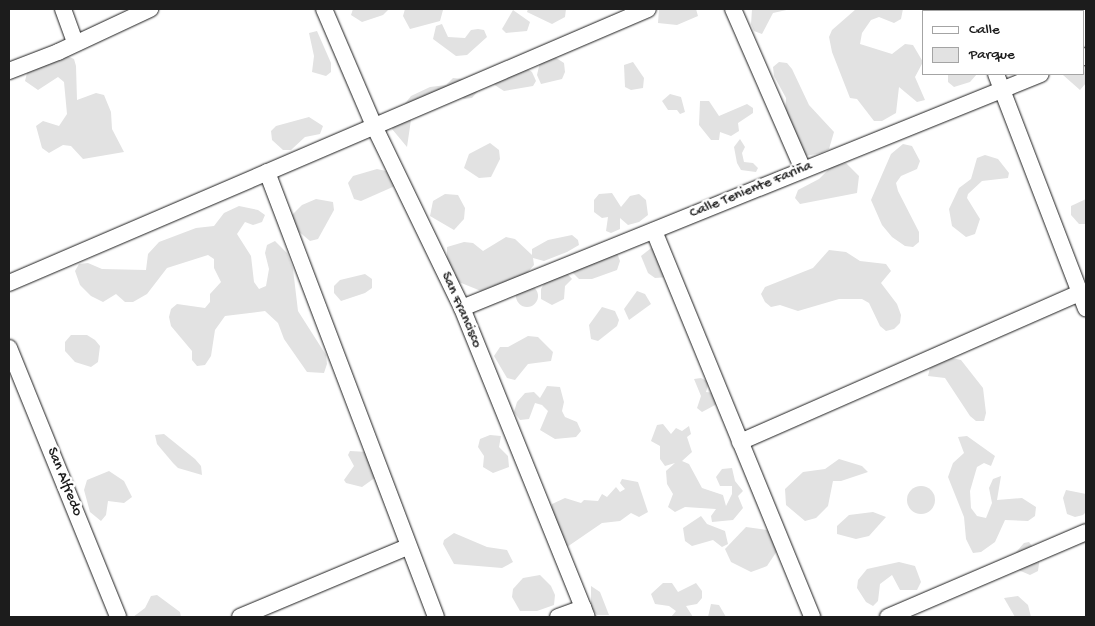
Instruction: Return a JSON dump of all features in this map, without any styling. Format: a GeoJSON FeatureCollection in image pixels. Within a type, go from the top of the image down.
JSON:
{"type":"FeatureCollection","features":[{"type":"Feature","properties":{"kind":"street"},"geometry":{"type":"LineString","coordinates":[[63,9],[75,42]]}},
{"type":"Feature","properties":{"kind":"street"},"geometry":{"type":"LineString","coordinates":[[9,71],[150,9]]}},
{"type":"Feature","properties":{"kind":"street","name":"San Francisco"},"geometry":{"type":"LineString","coordinates":[[324,9],[375,128],[462,308],[585,612]]}},
{"type":"Feature","properties":{"kind":"street"},"geometry":{"type":"LineString","coordinates":[[9,283],[267,172],[375,128],[648,9]]}},
{"type":"Feature","properties":{"kind":"street"},"geometry":{"type":"LineString","coordinates":[[733,9],[803,169]]}},
{"type":"Feature","properties":{"kind":"street","name":"Calle Teniente Fariña"},"geometry":{"type":"LineString","coordinates":[[462,308],[803,169],[999,81],[1035,75]]}},
{"type":"Feature","properties":{"kind":"street"},"geometry":{"type":"LineString","coordinates":[[999,81],[1086,308]]}},
{"type":"Feature","properties":{"kind":"street"},"geometry":{"type":"LineString","coordinates":[[267,172],[407,547],[436,617]]}},
{"type":"Feature","properties":{"kind":"street"},"geometry":{"type":"LineString","coordinates":[[654,231],[812,617]]}},
{"type":"Feature","properties":{"kind":"street"},"geometry":{"type":"LineString","coordinates":[[740,442],[1080,293]]}},
{"type":"Feature","properties":{"kind":"street","name":"San Alfredo"},"geometry":{"type":"LineString","coordinates":[[9,348],[118,617]]}},
{"type":"Feature","properties":{"kind":"street"},"geometry":{"type":"LineString","coordinates":[[888,617],[1086,532]]}},
{"type":"Feature","properties":{"kind":"street"},"geometry":{"type":"LineString","coordinates":[[240,617],[407,547]]}},
{"type":"Feature","properties":{"kind":"street"},"geometry":{"type":"LineString","coordinates":[[558,617],[585,612]]}},
{"type":"Feature","properties":{"kind":"green space"},"geometry":{"type":"Polygon","coordinates":[[[353,9],[389,9],[383,15],[362,22],[351,15],[353,9]]]}},
{"type":"Feature","properties":{"kind":"green space"},"geometry":{"type":"Polygon","coordinates":[[[405,9],[443,10],[440,21],[410,29],[403,16],[405,9]]]}},
{"type":"Feature","properties":{"kind":"green space"},"geometry":{"type":"Polygon","coordinates":[[[528,9],[566,9],[565,17],[552,24],[527,12],[528,9]]]}},
{"type":"Feature","properties":{"kind":"green space"},"geometry":{"type":"Polygon","coordinates":[[[659,9],[696,9],[698,16],[677,25],[658,23],[659,9]]]}},
{"type":"Feature","properties":{"kind":"green space"},"geometry":{"type":"Polygon","coordinates":[[[752,9],[791,9],[773,13],[762,34],[754,31],[751,24],[752,9]]]}},
{"type":"Feature","properties":{"kind":"green space"},"geometry":{"type":"Polygon","coordinates":[[[856,9],[903,9],[901,19],[894,23],[879,17],[871,20],[862,33],[860,44],[892,54],[905,44],[913,45],[922,60],[915,77],[925,100],[917,102],[899,87],[896,113],[882,121],[874,121],[857,99],[850,98],[832,52],[829,37],[832,30],[856,9]]]}},
{"type":"Feature","properties":{"kind":"green space"},"geometry":{"type":"Polygon","coordinates":[[[513,10],[530,22],[527,31],[506,33],[502,29],[513,10]]]}},
{"type":"Feature","properties":{"kind":"green space"},"geometry":{"type":"Polygon","coordinates":[[[442,24],[448,37],[465,38],[471,30],[478,29],[484,30],[487,37],[467,55],[456,56],[433,39],[436,26],[442,24]]]}},
{"type":"Feature","properties":{"kind":"green space"},"geometry":{"type":"Polygon","coordinates":[[[317,31],[331,63],[331,72],[326,76],[312,72],[314,56],[309,33],[317,31]]]}},
{"type":"Feature","properties":{"kind":"green space"},"geometry":{"type":"Polygon","coordinates":[[[1086,51],[1086,83],[1080,90],[1063,75],[1085,75],[1086,51]]]}},
{"type":"Feature","properties":{"kind":"green space"},"geometry":{"type":"Polygon","coordinates":[[[550,54],[564,63],[565,72],[562,79],[541,84],[537,75],[540,62],[550,54]]]}},
{"type":"Feature","properties":{"kind":"green space"},"geometry":{"type":"Polygon","coordinates":[[[67,56],[74,59],[76,66],[77,100],[96,93],[104,95],[111,112],[112,129],[124,152],[83,159],[71,146],[63,145],[49,153],[42,148],[36,126],[43,121],[59,126],[67,114],[64,82],[58,77],[38,90],[25,81],[27,73],[67,56]]]}},
{"type":"Feature","properties":{"kind":"green space"},"geometry":{"type":"Polygon","coordinates":[[[633,62],[644,78],[643,88],[631,90],[625,87],[624,65],[633,62]]]}},
{"type":"Feature","properties":{"kind":"green space"},"geometry":{"type":"Polygon","coordinates":[[[779,62],[787,63],[792,69],[809,105],[834,132],[829,149],[806,156],[785,116],[786,98],[774,76],[773,67],[779,62]]]}},
{"type":"Feature","properties":{"kind":"green space"},"geometry":{"type":"Polygon","coordinates":[[[518,63],[532,72],[536,81],[533,86],[504,91],[490,82],[518,63]]]}},
{"type":"Feature","properties":{"kind":"green space"},"geometry":{"type":"Polygon","coordinates":[[[948,75],[976,75],[970,82],[954,87],[948,82],[948,75]]]}},
{"type":"Feature","properties":{"kind":"green space"},"geometry":{"type":"Polygon","coordinates":[[[453,78],[472,80],[478,91],[472,98],[464,99],[455,91],[412,113],[407,147],[392,129],[400,110],[411,96],[430,87],[446,85],[453,78]]]}},
{"type":"Feature","properties":{"kind":"green space"},"geometry":{"type":"Polygon","coordinates":[[[670,94],[681,97],[685,112],[680,114],[677,110],[668,110],[662,101],[670,94]]]}},
{"type":"Feature","properties":{"kind":"green space"},"geometry":{"type":"Polygon","coordinates":[[[700,101],[709,101],[719,116],[747,104],[753,108],[753,113],[738,123],[739,131],[731,136],[720,132],[719,140],[711,140],[699,125],[700,101]]]}},
{"type":"Feature","properties":{"kind":"green space"},"geometry":{"type":"Polygon","coordinates":[[[309,117],[323,126],[320,134],[305,137],[291,150],[283,150],[272,140],[271,131],[276,126],[309,117]]]}},
{"type":"Feature","properties":{"kind":"green space"},"geometry":{"type":"Polygon","coordinates":[[[740,139],[745,147],[742,153],[744,162],[753,163],[758,168],[756,172],[741,170],[737,163],[734,147],[740,139]]]}},
{"type":"Feature","properties":{"kind":"green space"},"geometry":{"type":"Polygon","coordinates":[[[490,143],[499,150],[500,159],[491,177],[479,178],[464,168],[469,154],[490,143]]]}},
{"type":"Feature","properties":{"kind":"green space"},"geometry":{"type":"Polygon","coordinates":[[[903,144],[912,146],[920,161],[917,169],[901,176],[896,183],[898,191],[919,232],[919,242],[913,247],[905,246],[892,237],[882,225],[871,200],[891,154],[903,144]]]}},
{"type":"Feature","properties":{"kind":"green space"},"geometry":{"type":"Polygon","coordinates":[[[985,155],[998,159],[1009,173],[1008,178],[982,181],[968,194],[967,198],[980,219],[975,234],[966,237],[952,226],[949,209],[959,188],[971,179],[977,158],[985,155]]]}},
{"type":"Feature","properties":{"kind":"green space"},"geometry":{"type":"Polygon","coordinates":[[[846,163],[859,176],[857,193],[800,204],[795,198],[798,190],[819,179],[831,167],[846,163]]]}},
{"type":"Feature","properties":{"kind":"green space"},"geometry":{"type":"Polygon","coordinates":[[[377,169],[386,171],[395,186],[361,201],[354,199],[348,183],[353,176],[377,169]]]}},
{"type":"Feature","properties":{"kind":"green space"},"geometry":{"type":"Polygon","coordinates":[[[612,193],[621,207],[630,196],[639,194],[646,200],[648,215],[639,222],[628,225],[620,218],[620,229],[611,233],[606,231],[608,217],[602,218],[594,212],[594,200],[599,194],[612,193]]]}},
{"type":"Feature","properties":{"kind":"green space"},"geometry":{"type":"Polygon","coordinates":[[[445,194],[458,195],[465,208],[464,219],[454,230],[430,216],[433,201],[445,194]]]}},
{"type":"Feature","properties":{"kind":"green space"},"geometry":{"type":"Polygon","coordinates":[[[316,199],[333,202],[334,210],[318,239],[310,241],[297,230],[291,216],[302,205],[316,199]]]}},
{"type":"Feature","properties":{"kind":"green space"},"geometry":{"type":"Polygon","coordinates":[[[1086,199],[1086,224],[1079,224],[1071,215],[1071,206],[1086,199]]]}},
{"type":"Feature","properties":{"kind":"green space"},"geometry":{"type":"Polygon","coordinates":[[[239,206],[258,210],[265,215],[262,222],[253,225],[245,222],[237,234],[251,256],[254,282],[259,289],[266,286],[269,269],[265,253],[267,245],[275,241],[287,253],[293,269],[298,311],[326,355],[327,364],[324,373],[307,372],[284,339],[278,323],[265,311],[225,316],[215,330],[211,356],[205,365],[197,366],[192,360],[192,351],[171,326],[169,317],[171,309],[177,304],[205,308],[210,302],[210,294],[221,282],[214,268],[214,259],[208,255],[167,268],[147,294],[133,302],[125,302],[116,294],[103,302],[91,296],[80,285],[75,271],[79,264],[88,263],[102,269],[146,270],[148,254],[159,242],[196,228],[214,226],[224,213],[239,206]]]}},
{"type":"Feature","properties":{"kind":"green space"},"geometry":{"type":"Polygon","coordinates":[[[572,235],[578,240],[579,245],[544,261],[533,258],[534,265],[526,274],[481,291],[454,280],[447,260],[447,247],[464,242],[473,243],[483,251],[506,237],[515,239],[532,255],[532,249],[548,240],[572,235]]]}},
{"type":"Feature","properties":{"kind":"green space"},"geometry":{"type":"Polygon","coordinates":[[[655,245],[668,277],[655,278],[648,273],[641,256],[655,245]]]}},
{"type":"Feature","properties":{"kind":"green space"},"geometry":{"type":"Polygon","coordinates":[[[616,250],[620,261],[617,270],[592,279],[579,279],[572,272],[616,250]]]}},
{"type":"Feature","properties":{"kind":"green space"},"geometry":{"type":"Polygon","coordinates":[[[829,250],[846,252],[860,261],[886,264],[891,271],[881,283],[897,304],[901,315],[900,323],[894,329],[886,331],[880,326],[869,303],[862,299],[839,299],[798,311],[780,305],[771,307],[765,302],[761,294],[765,287],[813,268],[829,250]]]}},
{"type":"Feature","properties":{"kind":"green space"},"geometry":{"type":"Polygon","coordinates":[[[566,272],[572,279],[565,286],[564,299],[552,305],[541,299],[541,289],[545,282],[566,272]]]}},
{"type":"Feature","properties":{"kind":"green space"},"geometry":{"type":"Polygon","coordinates":[[[365,274],[372,279],[372,288],[365,293],[341,301],[334,293],[334,286],[340,280],[365,274]]]}},
{"type":"Feature","properties":{"kind":"green space"},"geometry":{"type":"Polygon","coordinates":[[[527,285],[535,288],[538,296],[535,304],[527,307],[519,304],[516,296],[519,288],[527,285]]]}},
{"type":"Feature","properties":{"kind":"green space"},"geometry":{"type":"Polygon","coordinates":[[[637,291],[645,294],[651,304],[629,320],[624,309],[637,291]]]}},
{"type":"Feature","properties":{"kind":"green space"},"geometry":{"type":"Polygon","coordinates":[[[602,307],[615,311],[619,320],[617,326],[598,341],[591,339],[589,325],[602,307]]]}},
{"type":"Feature","properties":{"kind":"green space"},"geometry":{"type":"Polygon","coordinates":[[[71,335],[87,335],[95,340],[100,346],[98,362],[91,367],[75,362],[65,351],[65,342],[71,335]]]}},
{"type":"Feature","properties":{"kind":"green space"},"geometry":{"type":"Polygon","coordinates":[[[528,336],[538,337],[553,352],[551,361],[528,364],[515,380],[507,378],[494,356],[500,347],[508,347],[528,336]]]}},
{"type":"Feature","properties":{"kind":"green space"},"geometry":{"type":"Polygon","coordinates":[[[952,358],[961,360],[983,388],[986,413],[984,421],[976,421],[970,416],[945,378],[928,376],[930,368],[952,358]]]}},
{"type":"Feature","properties":{"kind":"green space"},"geometry":{"type":"Polygon","coordinates":[[[701,378],[709,382],[706,392],[715,393],[717,404],[702,412],[697,408],[701,396],[694,379],[701,378]]]}},
{"type":"Feature","properties":{"kind":"green space"},"geometry":{"type":"Polygon","coordinates":[[[547,386],[560,387],[564,402],[562,411],[565,417],[577,422],[581,431],[576,437],[555,439],[540,430],[548,411],[542,405],[535,403],[529,419],[520,420],[514,412],[517,402],[525,393],[534,392],[540,398],[547,386]]]}},
{"type":"Feature","properties":{"kind":"green space"},"geometry":{"type":"Polygon","coordinates":[[[663,424],[671,434],[676,428],[682,431],[689,426],[691,434],[687,437],[692,452],[682,461],[689,464],[702,488],[723,495],[726,506],[732,494],[732,486],[720,486],[716,477],[722,469],[732,468],[735,481],[743,491],[738,496],[743,508],[733,520],[712,522],[711,516],[716,509],[685,507],[675,512],[668,507],[673,494],[667,484],[666,471],[675,463],[665,466],[660,459],[660,446],[651,441],[657,425],[663,424]]]}},
{"type":"Feature","properties":{"kind":"green space"},"geometry":{"type":"Polygon","coordinates":[[[164,434],[195,459],[201,466],[202,475],[178,468],[173,463],[157,444],[155,435],[164,434]]]}},
{"type":"Feature","properties":{"kind":"green space"},"geometry":{"type":"Polygon","coordinates":[[[490,435],[501,436],[499,447],[508,456],[509,467],[493,473],[483,467],[484,456],[478,447],[480,439],[490,435]]]}},
{"type":"Feature","properties":{"kind":"green space"},"geometry":{"type":"Polygon","coordinates":[[[967,436],[995,456],[991,466],[984,463],[977,467],[970,491],[971,508],[977,516],[986,518],[992,503],[989,488],[993,479],[1001,476],[997,500],[1022,498],[1036,507],[1035,516],[1028,521],[1005,520],[995,542],[981,552],[973,553],[966,539],[964,517],[948,477],[953,463],[964,453],[958,437],[967,436]]]}},
{"type":"Feature","properties":{"kind":"green space"},"geometry":{"type":"Polygon","coordinates":[[[350,451],[368,452],[376,477],[362,487],[346,483],[344,480],[354,466],[348,455],[350,451]]]}},
{"type":"Feature","properties":{"kind":"green space"},"geometry":{"type":"Polygon","coordinates":[[[839,459],[862,466],[868,472],[841,481],[833,481],[828,506],[816,518],[805,521],[786,505],[785,489],[803,472],[825,469],[839,459]]]}},
{"type":"Feature","properties":{"kind":"green space"},"geometry":{"type":"Polygon","coordinates":[[[109,471],[124,481],[132,497],[124,503],[108,501],[106,515],[101,521],[90,512],[84,490],[87,480],[109,471]]]}},
{"type":"Feature","properties":{"kind":"green space"},"geometry":{"type":"Polygon","coordinates":[[[622,479],[638,482],[648,512],[639,517],[631,513],[620,521],[602,523],[567,547],[560,544],[551,513],[552,504],[565,498],[581,503],[584,500],[598,501],[602,494],[607,497],[616,487],[620,492],[625,489],[620,483],[622,479]]]}},
{"type":"Feature","properties":{"kind":"green space"},"geometry":{"type":"Polygon","coordinates":[[[921,486],[931,490],[935,500],[931,510],[921,514],[911,510],[907,500],[911,490],[921,486]]]}},
{"type":"Feature","properties":{"kind":"green space"},"geometry":{"type":"Polygon","coordinates":[[[1066,490],[1086,494],[1086,512],[1083,515],[1075,517],[1067,514],[1063,498],[1066,490]]]}},
{"type":"Feature","properties":{"kind":"green space"},"geometry":{"type":"Polygon","coordinates":[[[873,512],[886,517],[869,536],[856,539],[837,534],[837,526],[849,515],[873,512]]]}},
{"type":"Feature","properties":{"kind":"green space"},"geometry":{"type":"Polygon","coordinates":[[[701,516],[707,524],[725,531],[728,544],[722,547],[713,540],[692,546],[685,541],[683,528],[701,516]]]}},
{"type":"Feature","properties":{"kind":"green space"},"geometry":{"type":"Polygon","coordinates":[[[746,527],[767,530],[779,548],[767,566],[751,572],[731,562],[725,549],[746,527]]]}},
{"type":"Feature","properties":{"kind":"green space"},"geometry":{"type":"Polygon","coordinates":[[[454,533],[487,547],[507,550],[513,562],[502,568],[454,564],[443,544],[444,540],[454,533]]]}},
{"type":"Feature","properties":{"kind":"green space"},"geometry":{"type":"Polygon","coordinates":[[[1029,542],[1040,556],[1038,571],[1030,575],[1014,568],[1011,558],[1024,543],[1029,542]]]}},
{"type":"Feature","properties":{"kind":"green space"},"geometry":{"type":"Polygon","coordinates":[[[899,562],[915,566],[921,582],[917,590],[900,590],[892,575],[880,584],[878,601],[873,606],[866,602],[857,588],[858,580],[867,569],[899,562]]]}},
{"type":"Feature","properties":{"kind":"green space"},"geometry":{"type":"Polygon","coordinates":[[[540,575],[551,586],[555,595],[554,605],[537,611],[520,611],[512,597],[513,589],[523,578],[540,575]]]}},
{"type":"Feature","properties":{"kind":"green space"},"geometry":{"type":"Polygon","coordinates":[[[663,583],[672,583],[678,592],[696,583],[702,591],[702,598],[697,604],[686,606],[693,617],[671,617],[676,611],[669,606],[655,604],[651,594],[663,583]]]}},
{"type":"Feature","properties":{"kind":"green space"},"geometry":{"type":"Polygon","coordinates":[[[591,586],[600,592],[609,615],[597,615],[591,607],[591,586]]]}},
{"type":"Feature","properties":{"kind":"green space"},"geometry":{"type":"Polygon","coordinates":[[[157,595],[180,612],[181,617],[133,617],[145,608],[151,596],[157,595]]]}},
{"type":"Feature","properties":{"kind":"green space"},"geometry":{"type":"Polygon","coordinates":[[[1018,596],[1028,605],[1031,617],[1015,617],[1004,598],[1018,596]]]}},
{"type":"Feature","properties":{"kind":"green space"},"geometry":{"type":"Polygon","coordinates":[[[711,604],[719,605],[726,617],[708,617],[711,604]]]}}]}
